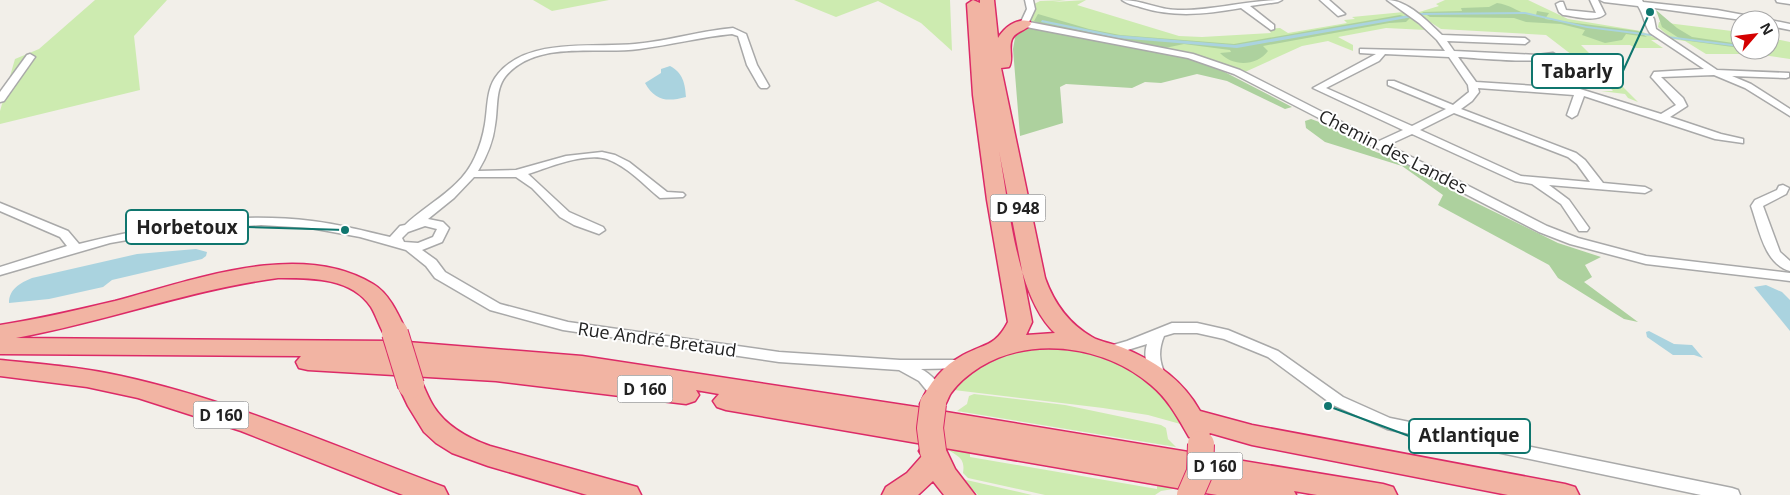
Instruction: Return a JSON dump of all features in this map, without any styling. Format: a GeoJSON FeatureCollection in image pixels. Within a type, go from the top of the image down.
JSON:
{"type":"FeatureCollection","features":[{"type":"Feature","properties":{"kind":"highway","name":"D 948"},"geometry":{"type":"LineString","coordinates":[[974,0],[981,95],[997,200],[1020,322],[1011,340],[1003,347]]}},
{"type":"Feature","properties":{"kind":"highway","name":"D 948"},"geometry":{"type":"LineString","coordinates":[[987,0],[996,86],[1024,235],[1038,292],[1053,318],[1098,348]]}},
{"type":"Feature","properties":{"kind":"highway"},"geometry":{"type":"LineString","coordinates":[[996,86],[1003,80],[1002,54],[1006,36],[1009,31],[1024,24]]}},
{"type":"Feature","properties":{"kind":"highway"},"geometry":{"type":"LineString","coordinates":[[0,334],[85,316],[242,276],[296,271],[340,276],[366,289],[382,306],[395,333],[420,409],[445,436],[466,448],[539,471],[628,495]]}},
{"type":"Feature","properties":{"kind":"highway"},"geometry":{"type":"LineString","coordinates":[[961,495],[944,475],[934,455],[930,428],[935,399],[946,381],[968,363],[1003,347],[1045,342],[1098,348],[1125,357],[1159,377],[1176,393],[1193,418],[1201,444],[1200,472],[1190,495]]}},
{"type":"Feature","properties":{"kind":"highway","name":"D 160"},"geometry":{"type":"LineString","coordinates":[[0,346],[385,348],[582,364],[809,399],[1383,495]]}},
{"type":"Feature","properties":{"kind":"highway","name":"D 160"},"geometry":{"type":"LineString","coordinates":[[0,357],[379,364],[572,380],[709,398],[1282,495]]}},
{"type":"Feature","properties":{"kind":"highway","name":"D 160"},"geometry":{"type":"LineString","coordinates":[[0,368],[68,376],[138,389],[222,415],[434,495]]}},
{"type":"Feature","properties":{"kind":"highway","name":"D 160"},"geometry":{"type":"LineString","coordinates":[[1193,418],[1252,435],[1565,495]]}},
{"type":"Feature","properties":{"kind":"highway"},"geometry":{"type":"LineString","coordinates":[[896,495],[917,481],[934,455]]}},
{"type":"Feature","properties":{"kind":"street"},"geometry":{"type":"LineString","coordinates":[[1024,24],[1031,9],[1029,1],[1039,0]]}},
{"type":"Feature","properties":{"kind":"street"},"geometry":{"type":"LineString","coordinates":[[1126,0],[1178,13],[1244,6],[1251,3],[1278,0]]}},
{"type":"Feature","properties":{"kind":"street"},"geometry":{"type":"LineString","coordinates":[[1324,0],[1341,14]]}},
{"type":"Feature","properties":{"kind":"street"},"geometry":{"type":"LineString","coordinates":[[1379,145],[1454,109],[1472,96],[1473,86],[1440,38],[1422,20],[1391,0]]}},
{"type":"Feature","properties":{"kind":"street"},"geometry":{"type":"LineString","coordinates":[[1560,4],[1563,12],[1597,16],[1601,14],[1594,0]]}},
{"type":"Feature","properties":{"kind":"street"},"geometry":{"type":"LineString","coordinates":[[1604,0],[1638,2],[1730,15]]}},
{"type":"Feature","properties":{"kind":"street"},"geometry":{"type":"LineString","coordinates":[[1707,0],[1717,13]]}},
{"type":"Feature","properties":{"kind":"street"},"geometry":{"type":"LineString","coordinates":[[1780,0],[1790,2]]}},
{"type":"Feature","properties":{"kind":"street"},"geometry":{"type":"LineString","coordinates":[[1638,2],[1650,19],[1650,26],[1659,35],[1714,72],[1748,86],[1790,113]]}},
{"type":"Feature","properties":{"kind":"street"},"geometry":{"type":"LineString","coordinates":[[1244,6],[1271,27]]}},
{"type":"Feature","properties":{"kind":"street","name":"Chemin des Landes"},"geometry":{"type":"LineString","coordinates":[[1024,24],[1178,53],[1220,66],[1543,229],[1574,241],[1646,260],[1790,277]]}},
{"type":"Feature","properties":{"kind":"street"},"geometry":{"type":"LineString","coordinates":[[396,242],[396,237],[407,227],[441,205],[470,174],[486,142],[498,82],[510,67],[532,56],[568,49],[636,47],[733,31],[742,34],[752,66],[764,86]]}},
{"type":"Feature","properties":{"kind":"street"},"geometry":{"type":"LineString","coordinates":[[1440,38],[1525,41]]}},
{"type":"Feature","properties":{"kind":"street"},"geometry":{"type":"LineString","coordinates":[[1363,51],[1537,58],[1553,56]]}},
{"type":"Feature","properties":{"kind":"street"},"geometry":{"type":"LineString","coordinates":[[1383,51],[1376,59],[1318,88],[1520,179],[1644,190]]}},
{"type":"Feature","properties":{"kind":"street"},"geometry":{"type":"LineString","coordinates":[[0,99],[30,57]]}},
{"type":"Feature","properties":{"kind":"street"},"geometry":{"type":"LineString","coordinates":[[1662,118],[1682,106],[1679,100],[1656,77],[1657,74],[1714,72],[1737,75],[1786,75]]}},
{"type":"Feature","properties":{"kind":"street"},"geometry":{"type":"LineString","coordinates":[[1391,83],[1572,155],[1582,162],[1599,186]]}},
{"type":"Feature","properties":{"kind":"street"},"geometry":{"type":"LineString","coordinates":[[1473,86],[1580,92],[1719,137],[1739,141]]}},
{"type":"Feature","properties":{"kind":"street"},"geometry":{"type":"LineString","coordinates":[[1572,115],[1580,92]]}},
{"type":"Feature","properties":{"kind":"street"},"geometry":{"type":"LineString","coordinates":[[519,174],[536,167],[592,155],[609,156],[622,163],[664,196],[679,195]]}},
{"type":"Feature","properties":{"kind":"street"},"geometry":{"type":"LineString","coordinates":[[470,174],[519,174],[528,177],[560,211],[575,222],[599,230]]}},
{"type":"Feature","properties":{"kind":"street"},"geometry":{"type":"LineString","coordinates":[[1536,181],[1565,202],[1583,228]]}},
{"type":"Feature","properties":{"kind":"street"},"geometry":{"type":"LineString","coordinates":[[1783,188],[1782,192],[1759,202],[1757,206],[1774,254],[1790,267]]}},
{"type":"Feature","properties":{"kind":"street"},"geometry":{"type":"LineString","coordinates":[[411,248],[434,242],[443,232],[437,224],[437,213],[441,205]]}},
{"type":"Feature","properties":{"kind":"street"},"geometry":{"type":"LineString","coordinates":[[0,207],[64,234],[71,240],[74,248]]}},
{"type":"Feature","properties":{"kind":"street","name":"Rue André Bretaud"},"geometry":{"type":"LineString","coordinates":[[0,271],[74,248],[147,232],[248,222],[300,223],[396,242],[401,246],[411,248],[431,263],[440,275],[496,307],[568,327],[779,357],[900,365],[968,363]]}},
{"type":"Feature","properties":{"kind":"street"},"geometry":{"type":"LineString","coordinates":[[369,236],[422,223],[437,224]]}},
{"type":"Feature","properties":{"kind":"street"},"geometry":{"type":"LineString","coordinates":[[431,263],[434,242]]}},
{"type":"Feature","properties":{"kind":"street"},"geometry":{"type":"LineString","coordinates":[[1098,348],[1131,345],[1172,328],[1184,327],[1209,330],[1244,340],[1273,354],[1338,402],[1387,423],[1732,495]]}},
{"type":"Feature","properties":{"kind":"street"},"geometry":{"type":"LineString","coordinates":[[1159,333],[1152,346],[1150,355],[1159,377]]}},
{"type":"Feature","properties":{"kind":"street","name":"Rue André Bretaud"},"geometry":{"type":"LineString","coordinates":[[900,365],[924,377],[935,399]]}},
{"type":"Feature","properties":{"kind":"green space"},"geometry":{"type":"Polygon","coordinates":[[[95,0],[167,0],[134,36],[140,90],[0,124],[0,111],[15,59],[39,49],[95,0]]]}},
{"type":"Feature","properties":{"kind":"green space"},"geometry":{"type":"Polygon","coordinates":[[[533,0],[609,0],[552,11],[533,0]]]}},
{"type":"Feature","properties":{"kind":"green space"},"geometry":{"type":"Polygon","coordinates":[[[794,0],[950,0],[952,51],[921,23],[878,1],[836,17],[794,0]]]}},
{"type":"Feature","properties":{"kind":"green space"},"geometry":{"type":"Polygon","coordinates":[[[1066,0],[1053,2],[1086,0],[1077,5],[1179,36],[1202,37],[1271,33],[1268,29],[1280,28],[1288,33],[1347,23],[1344,20],[1355,19],[1352,17],[1404,12],[1426,30],[1386,28],[1338,37],[1353,45],[1353,51],[1328,41],[1302,46],[1245,72],[1189,54],[1033,24],[1030,21],[1034,4],[1040,1],[1066,0]]]}},
{"type":"Feature","properties":{"kind":"green space"},"geometry":{"type":"Polygon","coordinates":[[[1445,0],[1528,0],[1568,19],[1641,31],[1659,40],[1651,40],[1663,48],[1635,48],[1630,45],[1581,45],[1638,102],[1628,98],[1625,94],[1601,91],[1613,91],[1586,62],[1571,61],[1569,59],[1576,58],[1546,35],[1441,29],[1416,13],[1439,6],[1436,4],[1445,0]]]}},
{"type":"Feature","properties":{"kind":"green space"},"geometry":{"type":"Polygon","coordinates":[[[1497,3],[1530,15],[1536,15],[1537,11],[1549,13],[1545,19],[1638,31],[1647,37],[1626,34],[1622,40],[1605,43],[1582,35],[1585,30],[1561,24],[1526,22],[1514,18],[1430,17],[1422,12],[1462,11],[1461,8],[1489,7],[1497,3]]]}},
{"type":"Feature","properties":{"kind":"green space"},"geometry":{"type":"Polygon","coordinates":[[[1656,10],[1677,28],[1692,37],[1730,43],[1730,47],[1682,40],[1662,27],[1656,10]]]}},
{"type":"Feature","properties":{"kind":"green space"},"geometry":{"type":"Polygon","coordinates":[[[1038,14],[1089,29],[1120,35],[1234,44],[1400,15],[1410,18],[1406,22],[1389,23],[1263,46],[1268,51],[1263,56],[1258,60],[1245,63],[1231,61],[1220,53],[1231,52],[1230,50],[1184,44],[1165,48],[1042,25],[1034,21],[1038,14]]]}},
{"type":"Feature","properties":{"kind":"green space"},"geometry":{"type":"Polygon","coordinates":[[[1659,22],[1730,31],[1730,54],[1706,54],[1685,41],[1672,39],[1658,27],[1659,22]]]}},
{"type":"Feature","properties":{"kind":"green space"},"geometry":{"type":"Polygon","coordinates":[[[1022,28],[1033,28],[1186,58],[1213,66],[1292,107],[1285,109],[1227,81],[1197,74],[1161,83],[1145,82],[1132,88],[1066,84],[1060,87],[1063,123],[1020,136],[1013,49],[1016,32],[1022,28]]]}},
{"type":"Feature","properties":{"kind":"green space"},"geometry":{"type":"Polygon","coordinates":[[[1780,40],[1790,42],[1790,59],[1780,58],[1780,40]]]}},
{"type":"Feature","properties":{"kind":"green space"},"geometry":{"type":"Polygon","coordinates":[[[1311,119],[1376,152],[1406,162],[1462,196],[1558,243],[1601,257],[1585,265],[1592,277],[1584,282],[1638,322],[1624,319],[1558,278],[1549,265],[1438,205],[1443,195],[1402,166],[1325,142],[1306,128],[1305,121],[1311,119]]]}},
{"type":"Feature","properties":{"kind":"green space"},"geometry":{"type":"Polygon","coordinates":[[[1034,348],[1068,350],[1103,357],[1120,363],[1150,381],[1171,404],[1184,425],[1148,415],[1103,408],[954,390],[971,374],[990,362],[1034,348]]]}},
{"type":"Feature","properties":{"kind":"green space"},"geometry":{"type":"Polygon","coordinates":[[[974,394],[1065,405],[1161,425],[1166,428],[1168,439],[1176,447],[957,411],[967,404],[969,396],[974,394]]]}},
{"type":"Feature","properties":{"kind":"green space"},"geometry":{"type":"Polygon","coordinates":[[[945,447],[970,452],[970,457],[1157,489],[1157,484],[1179,488],[1161,491],[1155,495],[1045,495],[968,478],[963,473],[961,459],[945,447]]]}},
{"type":"Feature","properties":{"kind":"green space"},"geometry":{"type":"Polygon","coordinates":[[[962,479],[1032,495],[978,495],[962,479]]]}},
{"type":"Feature","properties":{"kind":"water"},"geometry":{"type":"Polygon","coordinates":[[[1525,12],[1586,26],[1730,44],[1730,46],[1587,28],[1525,14],[1424,15],[1237,48],[1117,38],[1041,22],[1042,20],[1115,35],[1235,45],[1421,13],[1525,12]]]}},
{"type":"Feature","properties":{"kind":"water"},"geometry":{"type":"Polygon","coordinates":[[[670,66],[678,72],[682,79],[686,97],[662,99],[657,97],[645,83],[661,73],[661,69],[670,66]]]}},
{"type":"Feature","properties":{"kind":"water"},"geometry":{"type":"Polygon","coordinates":[[[196,249],[207,252],[206,256],[202,259],[112,280],[103,287],[49,299],[9,303],[13,290],[19,284],[32,278],[137,254],[196,249]]]}},
{"type":"Feature","properties":{"kind":"water"},"geometry":{"type":"Polygon","coordinates":[[[1766,285],[1782,292],[1790,300],[1790,331],[1754,287],[1766,285]]]}},
{"type":"Feature","properties":{"kind":"water"},"geometry":{"type":"Polygon","coordinates":[[[1649,331],[1674,344],[1692,345],[1703,358],[1694,355],[1673,355],[1647,337],[1646,332],[1649,331]]]}},
{"type":"Feature","properties":{"kind":"place","name":"Tabarly"},"geometry":{"type":"Point","coordinates":[1650,12]}},
{"type":"Feature","properties":{"kind":"place","name":"Horbetoux"},"geometry":{"type":"Point","coordinates":[345,230]}},
{"type":"Feature","properties":{"kind":"place","name":"Atlantique"},"geometry":{"type":"Point","coordinates":[1328,406]}}]}
